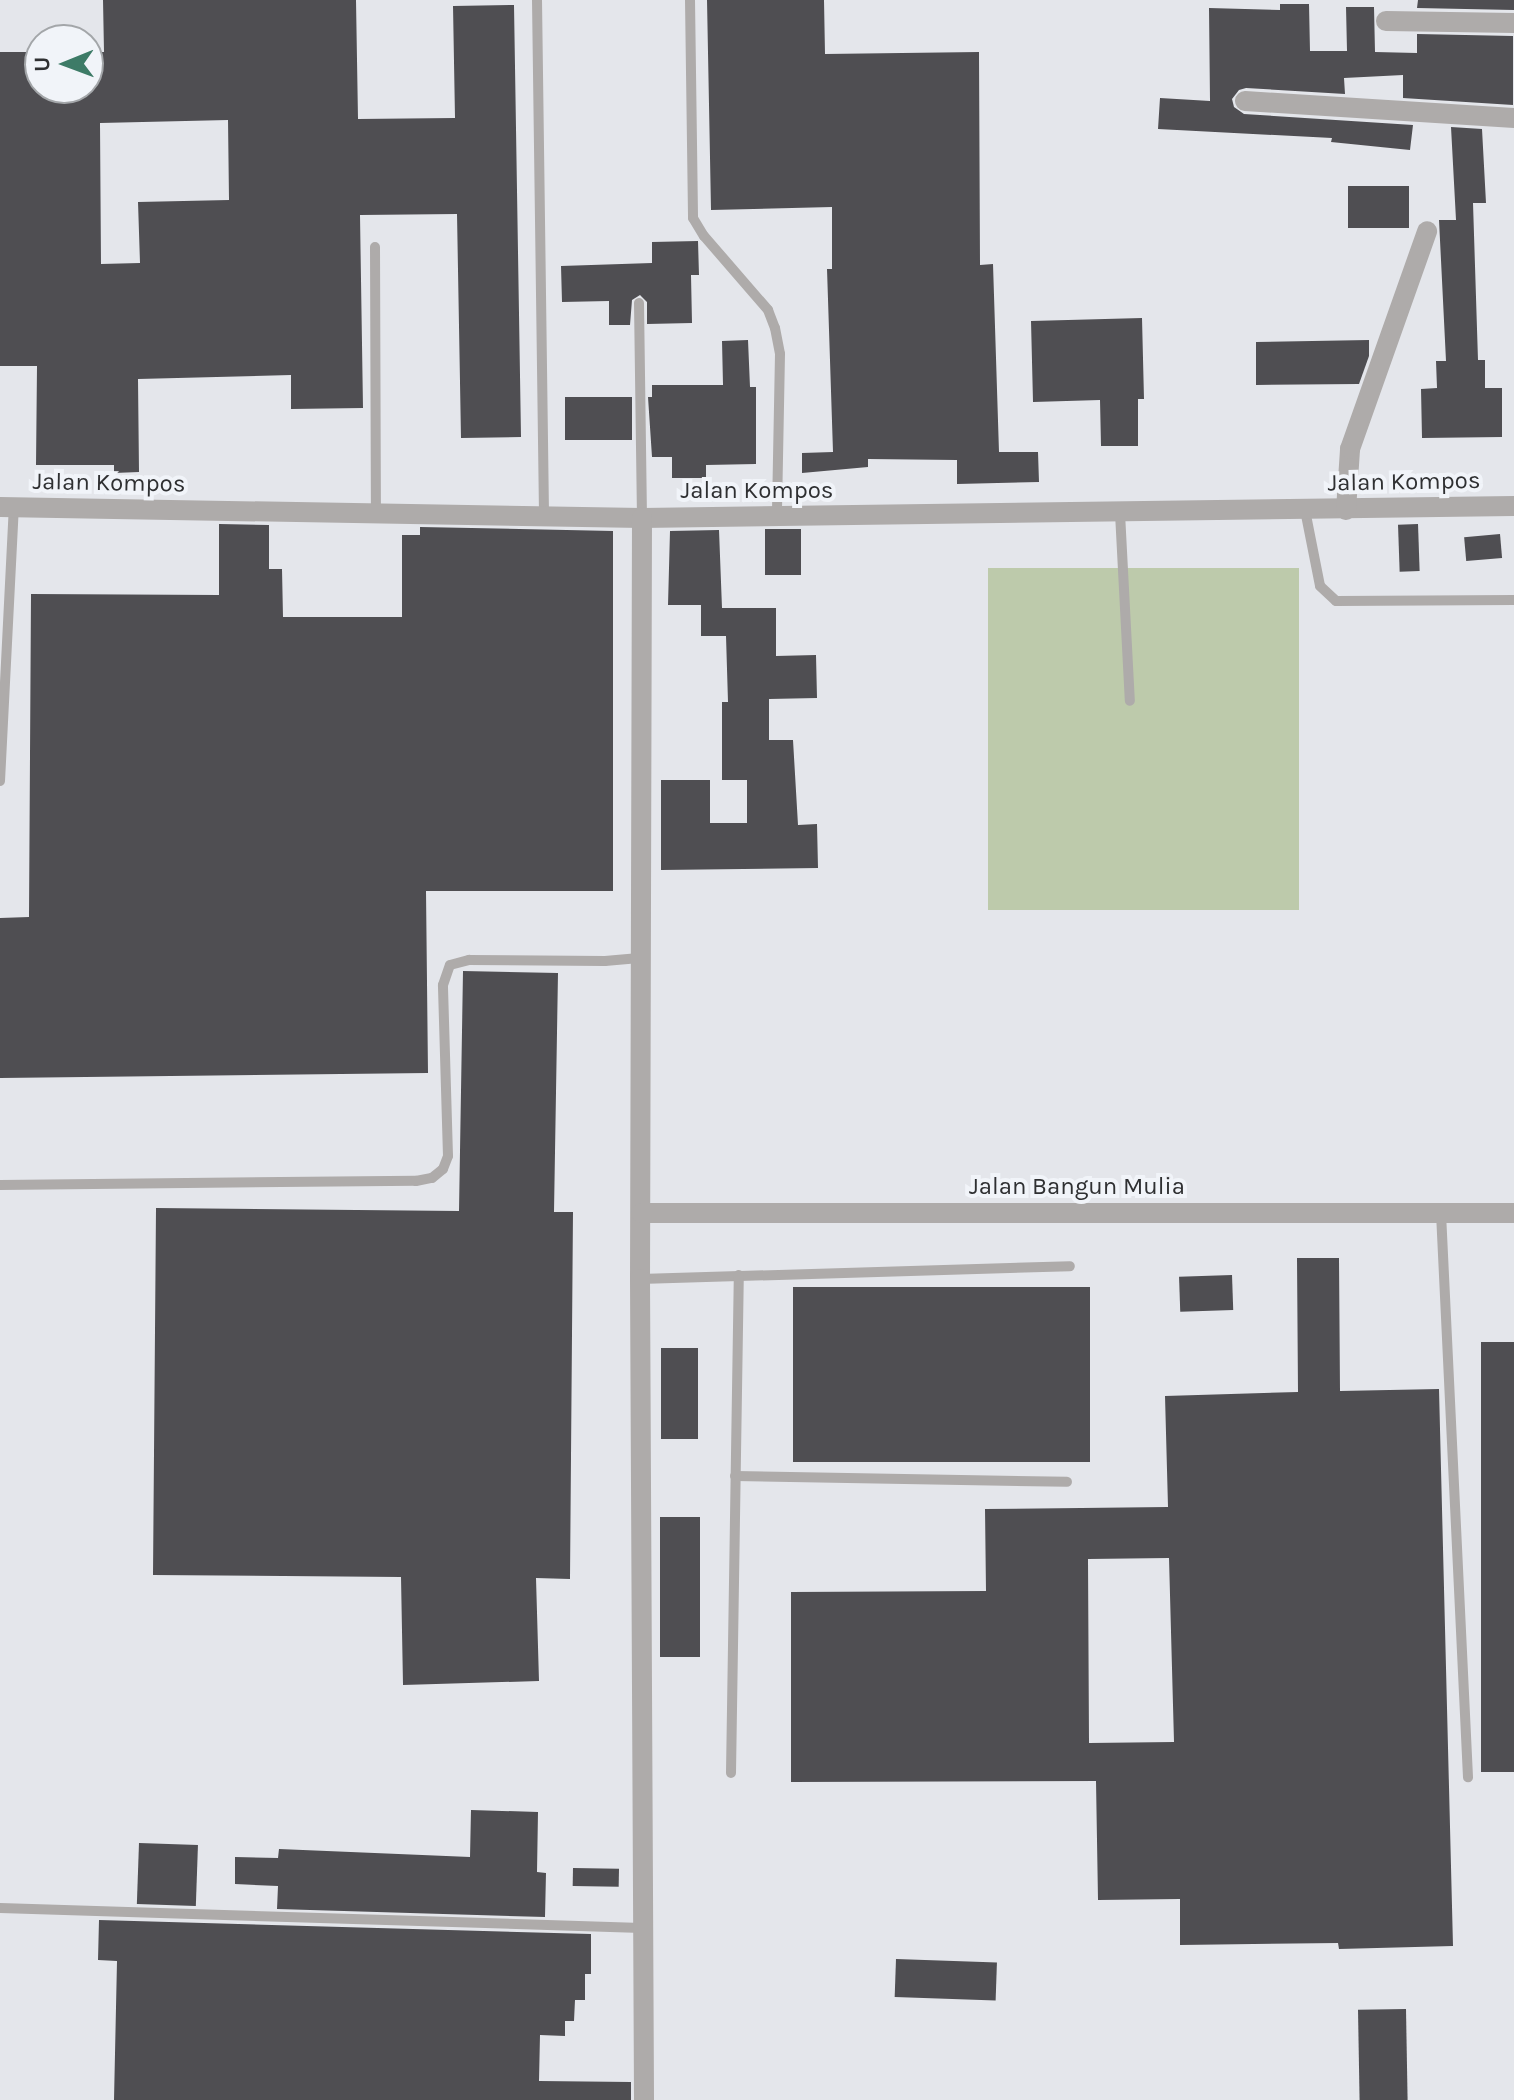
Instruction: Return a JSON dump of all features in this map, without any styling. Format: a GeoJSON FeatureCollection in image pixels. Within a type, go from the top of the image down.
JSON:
{"type":"FeatureCollection","features":[{"type":"Feature","properties":{"kind":"street"},"geometry":{"type":"LineString","coordinates":[[1386,21],[1514,23]]}},
{"type":"Feature","properties":{"kind":"street"},"geometry":{"type":"LineString","coordinates":[[1245,101],[1514,118]]}},
{"type":"Feature","properties":{"kind":"street"},"geometry":{"type":"LineString","coordinates":[[1346,510],[1350,449],[1427,231]]}},
{"type":"Feature","properties":{"kind":"street","name":"Jalan Kompos"},"geometry":{"type":"LineString","coordinates":[[7,507],[777,518],[1514,506]]}},
{"type":"Feature","properties":{"kind":"street"},"geometry":{"type":"LineString","coordinates":[[642,518],[640,1279],[644,2100]]}},
{"type":"Feature","properties":{"kind":"street","name":"Jalan Bangun Mulia"},"geometry":{"type":"LineString","coordinates":[[641,1213],[1514,1213]]}},
{"type":"Feature","properties":{"kind":"lane"},"geometry":{"type":"LineString","coordinates":[[537,0],[544,516]]}},
{"type":"Feature","properties":{"kind":"lane"},"geometry":{"type":"LineString","coordinates":[[690,0],[693,218],[704,236],[768,310],[775,328],[780,354],[777,518]]}},
{"type":"Feature","properties":{"kind":"lane"},"geometry":{"type":"LineString","coordinates":[[375,247],[376,513]]}},
{"type":"Feature","properties":{"kind":"lane"},"geometry":{"type":"LineString","coordinates":[[639,303],[642,518]]}},
{"type":"Feature","properties":{"kind":"lane"},"geometry":{"type":"LineString","coordinates":[[0,781],[7,507]]}},
{"type":"Feature","properties":{"kind":"lane"},"geometry":{"type":"LineString","coordinates":[[1305,510],[1320,586],[1336,601],[1514,600]]}},
{"type":"Feature","properties":{"kind":"lane"},"geometry":{"type":"LineString","coordinates":[[1120,513],[1130,701]]}},
{"type":"Feature","properties":{"kind":"lane"},"geometry":{"type":"LineString","coordinates":[[0,1185],[416,1181],[432,1178],[443,1169],[448,1156],[443,985],[450,965],[469,960],[605,961],[642,958]]}},
{"type":"Feature","properties":{"kind":"lane"},"geometry":{"type":"LineString","coordinates":[[1441,1213],[1468,1777]]}},
{"type":"Feature","properties":{"kind":"lane"},"geometry":{"type":"LineString","coordinates":[[640,1279],[1070,1266]]}},
{"type":"Feature","properties":{"kind":"lane"},"geometry":{"type":"LineString","coordinates":[[731,1773],[739,1275]]}},
{"type":"Feature","properties":{"kind":"lane"},"geometry":{"type":"LineString","coordinates":[[735,1476],[1067,1482]]}},
{"type":"Feature","properties":{"kind":"lane"},"geometry":{"type":"LineString","coordinates":[[0,1908],[642,1928]]}},
{"type":"Feature","properties":{"kind":"green space"},"geometry":{"type":"Polygon","coordinates":[[[988,568],[1299,568],[1299,910],[988,910],[988,568]]]}},
{"type":"Feature","properties":{"kind":"building"},"geometry":{"type":"Polygon","coordinates":[[[103,0],[356,0],[358,119],[455,118],[453,6],[514,5],[521,437],[461,438],[457,214],[360,215],[363,408],[291,409],[291,375],[138,379],[139,472],[114,473],[114,465],[36,465],[37,366],[0,366],[0,52],[24,52],[24,104],[104,104],[103,0]],[[228,120],[100,123],[101,264],[140,263],[138,202],[229,200],[228,120]]]}},
{"type":"Feature","properties":{"kind":"building"},"geometry":{"type":"Polygon","coordinates":[[[707,0],[824,0],[825,54],[979,52],[980,265],[993,264],[999,452],[1038,452],[1039,482],[957,484],[957,460],[868,459],[868,467],[802,473],[802,453],[833,452],[827,269],[832,269],[832,207],[711,210],[707,0]]]}},
{"type":"Feature","properties":{"kind":"building"},"geometry":{"type":"Polygon","coordinates":[[[1418,0],[1514,0],[1514,10],[1417,8],[1418,0]]]}},
{"type":"Feature","properties":{"kind":"building"},"geometry":{"type":"Polygon","coordinates":[[[1280,4],[1309,4],[1310,51],[1347,51],[1346,7],[1374,7],[1375,52],[1417,53],[1417,34],[1513,36],[1513,105],[1403,98],[1403,75],[1344,78],[1345,94],[1246,88],[1239,90],[1232,99],[1234,107],[1244,114],[1413,125],[1410,150],[1331,142],[1332,138],[1158,129],[1160,98],[1210,101],[1209,8],[1280,10],[1280,4]]]}},
{"type":"Feature","properties":{"kind":"building"},"geometry":{"type":"Polygon","coordinates":[[[1451,127],[1482,129],[1486,203],[1473,203],[1478,360],[1485,360],[1485,388],[1502,388],[1502,437],[1422,438],[1421,389],[1437,388],[1436,361],[1446,361],[1439,220],[1456,220],[1451,127]]]}},
{"type":"Feature","properties":{"kind":"building"},"geometry":{"type":"Polygon","coordinates":[[[1348,186],[1409,186],[1409,228],[1348,228],[1348,186]]]}},
{"type":"Feature","properties":{"kind":"building"},"geometry":{"type":"Polygon","coordinates":[[[698,241],[699,275],[691,275],[692,323],[647,324],[647,302],[640,295],[632,300],[630,325],[609,325],[609,301],[562,302],[561,266],[652,263],[652,242],[698,241]]]}},
{"type":"Feature","properties":{"kind":"building"},"geometry":{"type":"Polygon","coordinates":[[[1142,318],[1144,399],[1138,399],[1138,446],[1101,446],[1100,400],[1033,402],[1031,321],[1142,318]]]}},
{"type":"Feature","properties":{"kind":"building"},"geometry":{"type":"Polygon","coordinates":[[[748,340],[750,387],[756,387],[756,464],[706,465],[706,478],[672,478],[672,457],[652,457],[648,397],[652,397],[652,385],[723,385],[722,341],[748,340]]]}},
{"type":"Feature","properties":{"kind":"building"},"geometry":{"type":"Polygon","coordinates":[[[1369,340],[1369,356],[1359,384],[1256,385],[1256,342],[1369,340]]]}},
{"type":"Feature","properties":{"kind":"building"},"geometry":{"type":"Polygon","coordinates":[[[565,397],[632,397],[632,440],[565,440],[565,397]]]}},
{"type":"Feature","properties":{"kind":"building"},"geometry":{"type":"Polygon","coordinates":[[[219,524],[269,525],[269,569],[282,569],[283,617],[402,617],[402,535],[420,535],[420,527],[613,531],[613,891],[426,891],[428,1073],[0,1078],[0,918],[29,917],[31,594],[219,595],[219,524]]]}},
{"type":"Feature","properties":{"kind":"building"},"geometry":{"type":"Polygon","coordinates":[[[1418,524],[1420,571],[1400,572],[1398,525],[1418,524]]]}},
{"type":"Feature","properties":{"kind":"building"},"geometry":{"type":"Polygon","coordinates":[[[765,529],[801,529],[801,575],[765,575],[765,529]]]}},
{"type":"Feature","properties":{"kind":"building"},"geometry":{"type":"Polygon","coordinates":[[[719,530],[722,608],[776,608],[776,656],[816,655],[817,698],[769,699],[769,740],[793,740],[798,825],[817,824],[818,868],[661,870],[661,780],[710,780],[710,823],[747,823],[747,780],[722,780],[722,702],[728,702],[726,636],[701,636],[701,605],[668,605],[670,531],[719,530]]]}},
{"type":"Feature","properties":{"kind":"building"},"geometry":{"type":"Polygon","coordinates":[[[1500,534],[1502,558],[1466,561],[1464,537],[1500,534]]]}},
{"type":"Feature","properties":{"kind":"building"},"geometry":{"type":"Polygon","coordinates":[[[463,971],[558,973],[554,1212],[573,1212],[570,1579],[536,1578],[539,1681],[403,1685],[401,1577],[153,1575],[156,1208],[459,1211],[463,971]]]}},
{"type":"Feature","properties":{"kind":"building"},"geometry":{"type":"Polygon","coordinates":[[[1297,1258],[1339,1258],[1340,1391],[1439,1389],[1453,1946],[1339,1949],[1338,1943],[1180,1945],[1180,1899],[1098,1900],[1096,1781],[791,1782],[791,1592],[986,1591],[985,1509],[1168,1507],[1165,1396],[1298,1392],[1297,1258]],[[1169,1558],[1088,1559],[1089,1743],[1174,1742],[1169,1558]]]}},
{"type":"Feature","properties":{"kind":"building"},"geometry":{"type":"Polygon","coordinates":[[[1232,1275],[1233,1310],[1180,1312],[1179,1277],[1232,1275]]]}},
{"type":"Feature","properties":{"kind":"building"},"geometry":{"type":"Polygon","coordinates":[[[793,1287],[1090,1287],[1090,1462],[793,1462],[793,1287]]]}},
{"type":"Feature","properties":{"kind":"building"},"geometry":{"type":"Polygon","coordinates":[[[1481,1342],[1514,1342],[1514,1772],[1481,1772],[1481,1342]]]}},
{"type":"Feature","properties":{"kind":"building"},"geometry":{"type":"Polygon","coordinates":[[[661,1348],[698,1348],[698,1439],[661,1439],[661,1348]]]}},
{"type":"Feature","properties":{"kind":"building"},"geometry":{"type":"Polygon","coordinates":[[[660,1517],[700,1517],[700,1657],[660,1657],[660,1517]]]}},
{"type":"Feature","properties":{"kind":"building"},"geometry":{"type":"Polygon","coordinates":[[[471,1810],[538,1812],[537,1872],[546,1873],[545,1917],[277,1909],[278,1886],[235,1884],[235,1857],[278,1858],[279,1849],[470,1857],[471,1810]]]}},
{"type":"Feature","properties":{"kind":"building"},"geometry":{"type":"Polygon","coordinates":[[[139,1843],[198,1845],[196,1906],[137,1904],[139,1843]]]}},
{"type":"Feature","properties":{"kind":"building"},"geometry":{"type":"Polygon","coordinates":[[[573,1868],[619,1869],[619,1887],[573,1886],[573,1868]]]}},
{"type":"Feature","properties":{"kind":"building"},"geometry":{"type":"Polygon","coordinates":[[[99,1920],[591,1934],[591,1974],[585,1974],[585,2000],[575,2000],[574,2021],[565,2021],[565,2036],[540,2035],[539,2081],[631,2082],[631,2100],[114,2100],[117,1961],[98,1960],[99,1920]]]}},
{"type":"Feature","properties":{"kind":"building"},"geometry":{"type":"Polygon","coordinates":[[[896,1959],[997,1963],[996,2001],[895,1997],[896,1959]]]}},
{"type":"Feature","properties":{"kind":"building"},"geometry":{"type":"Polygon","coordinates":[[[1406,2009],[1408,2100],[1360,2100],[1358,2010],[1406,2009]]]}}]}
